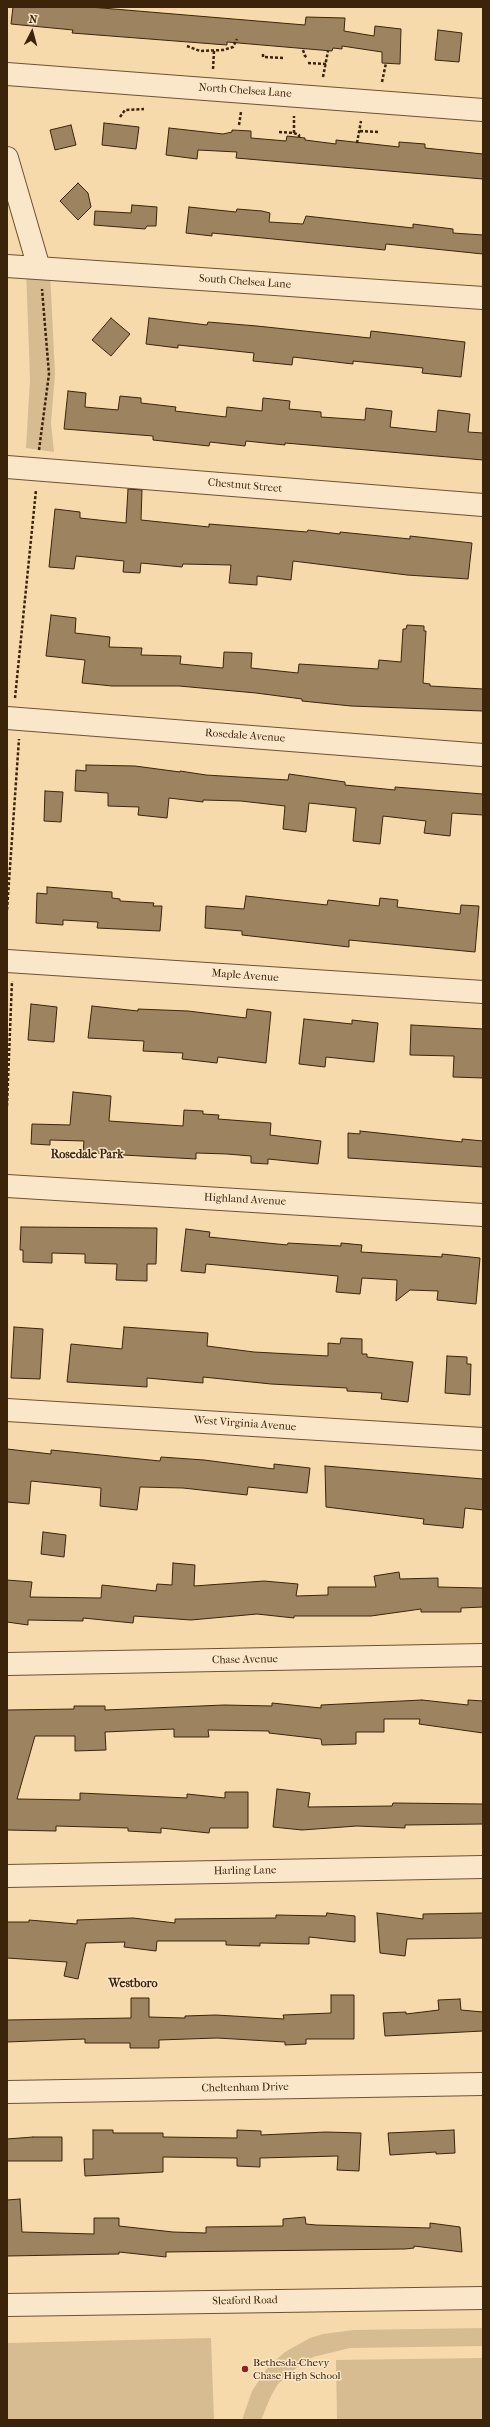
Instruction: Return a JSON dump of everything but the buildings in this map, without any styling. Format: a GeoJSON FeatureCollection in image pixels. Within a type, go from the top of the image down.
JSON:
{"type":"FeatureCollection","features":[{"type":"Feature","properties":{"kind":"street","name":"North Chelsea Lane"},"geometry":{"type":"LineString","coordinates":[[7,74],[483,110]]}},
{"type":"Feature","properties":{"kind":"street"},"geometry":{"type":"LineString","coordinates":[[7,158],[40,268]]}},
{"type":"Feature","properties":{"kind":"street","name":"South Chelsea Lane"},"geometry":{"type":"LineString","coordinates":[[7,266],[483,298]]}},
{"type":"Feature","properties":{"kind":"street","name":"Chestnut Street"},"geometry":{"type":"LineString","coordinates":[[7,467],[483,505]]}},
{"type":"Feature","properties":{"kind":"street","name":"Rosedale Avenue"},"geometry":{"type":"LineString","coordinates":[[14,718],[483,755]]}},
{"type":"Feature","properties":{"kind":"street","name":"Maple Avenue"},"geometry":{"type":"LineString","coordinates":[[10,967],[483,992]]}},
{"type":"Feature","properties":{"kind":"street","name":"Highland Avenue"},"geometry":{"type":"LineString","coordinates":[[7,1186],[483,1215]]}},
{"type":"Feature","properties":{"kind":"street","name":"West Virginia Avenue"},"geometry":{"type":"LineString","coordinates":[[7,1410],[483,1439]]}},
{"type":"Feature","properties":{"kind":"street","name":"Chase Avenue"},"geometry":{"type":"LineString","coordinates":[[7,1664],[483,1655]]}},
{"type":"Feature","properties":{"kind":"street","name":"Harling Lane"},"geometry":{"type":"LineString","coordinates":[[7,1876],[483,1867]]}},
{"type":"Feature","properties":{"kind":"street","name":"Cheltenham Drive"},"geometry":{"type":"LineString","coordinates":[[7,2092],[483,2084]]}},
{"type":"Feature","properties":{"kind":"street","name":"Sleaford Road"},"geometry":{"type":"LineString","coordinates":[[7,2305],[483,2298]]}},
{"type":"Feature","properties":{"kind":"path"},"geometry":{"type":"LineString","coordinates":[[187,46],[200,51],[223,50],[233,47],[237,40]]}},
{"type":"Feature","properties":{"kind":"path"},"geometry":{"type":"LineString","coordinates":[[303,50],[305,56],[308,58]]}},
{"type":"Feature","properties":{"kind":"path"},"geometry":{"type":"LineString","coordinates":[[328,51],[328,60]]}},
{"type":"Feature","properties":{"kind":"path"},"geometry":{"type":"LineString","coordinates":[[263,54],[263,57],[283,58]]}},
{"type":"Feature","properties":{"kind":"path"},"geometry":{"type":"LineString","coordinates":[[308,63],[327,64]]}},
{"type":"Feature","properties":{"kind":"path"},"geometry":{"type":"LineString","coordinates":[[382,82],[386,63]]}},
{"type":"Feature","properties":{"kind":"path"},"geometry":{"type":"LineString","coordinates":[[294,108],[294,133]]}},
{"type":"Feature","properties":{"kind":"path"},"geometry":{"type":"LineString","coordinates":[[120,117],[125,110],[144,109]]}},
{"type":"Feature","properties":{"kind":"path"},"geometry":{"type":"LineString","coordinates":[[360,130],[380,132]]}},
{"type":"Feature","properties":{"kind":"path"},"geometry":{"type":"LineString","coordinates":[[279,132],[294,133],[299,135],[299,137]]}},
{"type":"Feature","properties":{"kind":"path"},"geometry":{"type":"LineString","coordinates":[[38,454],[49,374],[40,268]]}},
{"type":"Feature","properties":{"kind":"path"},"geometry":{"type":"LineString","coordinates":[[7,910],[14,718],[37,488]]}},
{"type":"Feature","properties":{"kind":"path"},"geometry":{"type":"LineString","coordinates":[[7,1106],[10,967]]}},
{"type":"Feature","properties":{"kind":"shaded area"},"geometry":{"type":"Polygon","coordinates":[[[26,269],[50,271],[55,374],[51,423],[54,452],[26,448],[30,379],[26,269]]]}},
{"type":"Feature","properties":{"kind":"shaded area"},"geometry":{"type":"Polygon","coordinates":[[[483,2328],[483,2346],[350,2348],[313,2357],[301,2364],[278,2384],[271,2396],[261,2420],[242,2420],[252,2391],[268,2367],[285,2352],[310,2338],[323,2334],[354,2330],[483,2328]]]}},
{"type":"Feature","properties":{"kind":"shaded area"},"geometry":{"type":"Polygon","coordinates":[[[211,2338],[214,2420],[7,2420],[7,2343],[211,2338]]]}},
{"type":"Feature","properties":{"kind":"shaded area"},"geometry":{"type":"Polygon","coordinates":[[[483,2358],[483,2420],[337,2420],[336,2360],[483,2358]]]}},
{"type":"Feature","properties":{"kind":"place","name":"Bethesda-Chevy Chase High School"},"geometry":{"type":"Point","coordinates":[245,2369]}},
{"type":"Feature","properties":{"kind":"district","name":"Rosedale Park"},"geometry":{"type":"Point","coordinates":[87,1155]}},
{"type":"Feature","properties":{"kind":"district","name":"Westboro"},"geometry":{"type":"Point","coordinates":[133,1984]}}]}
